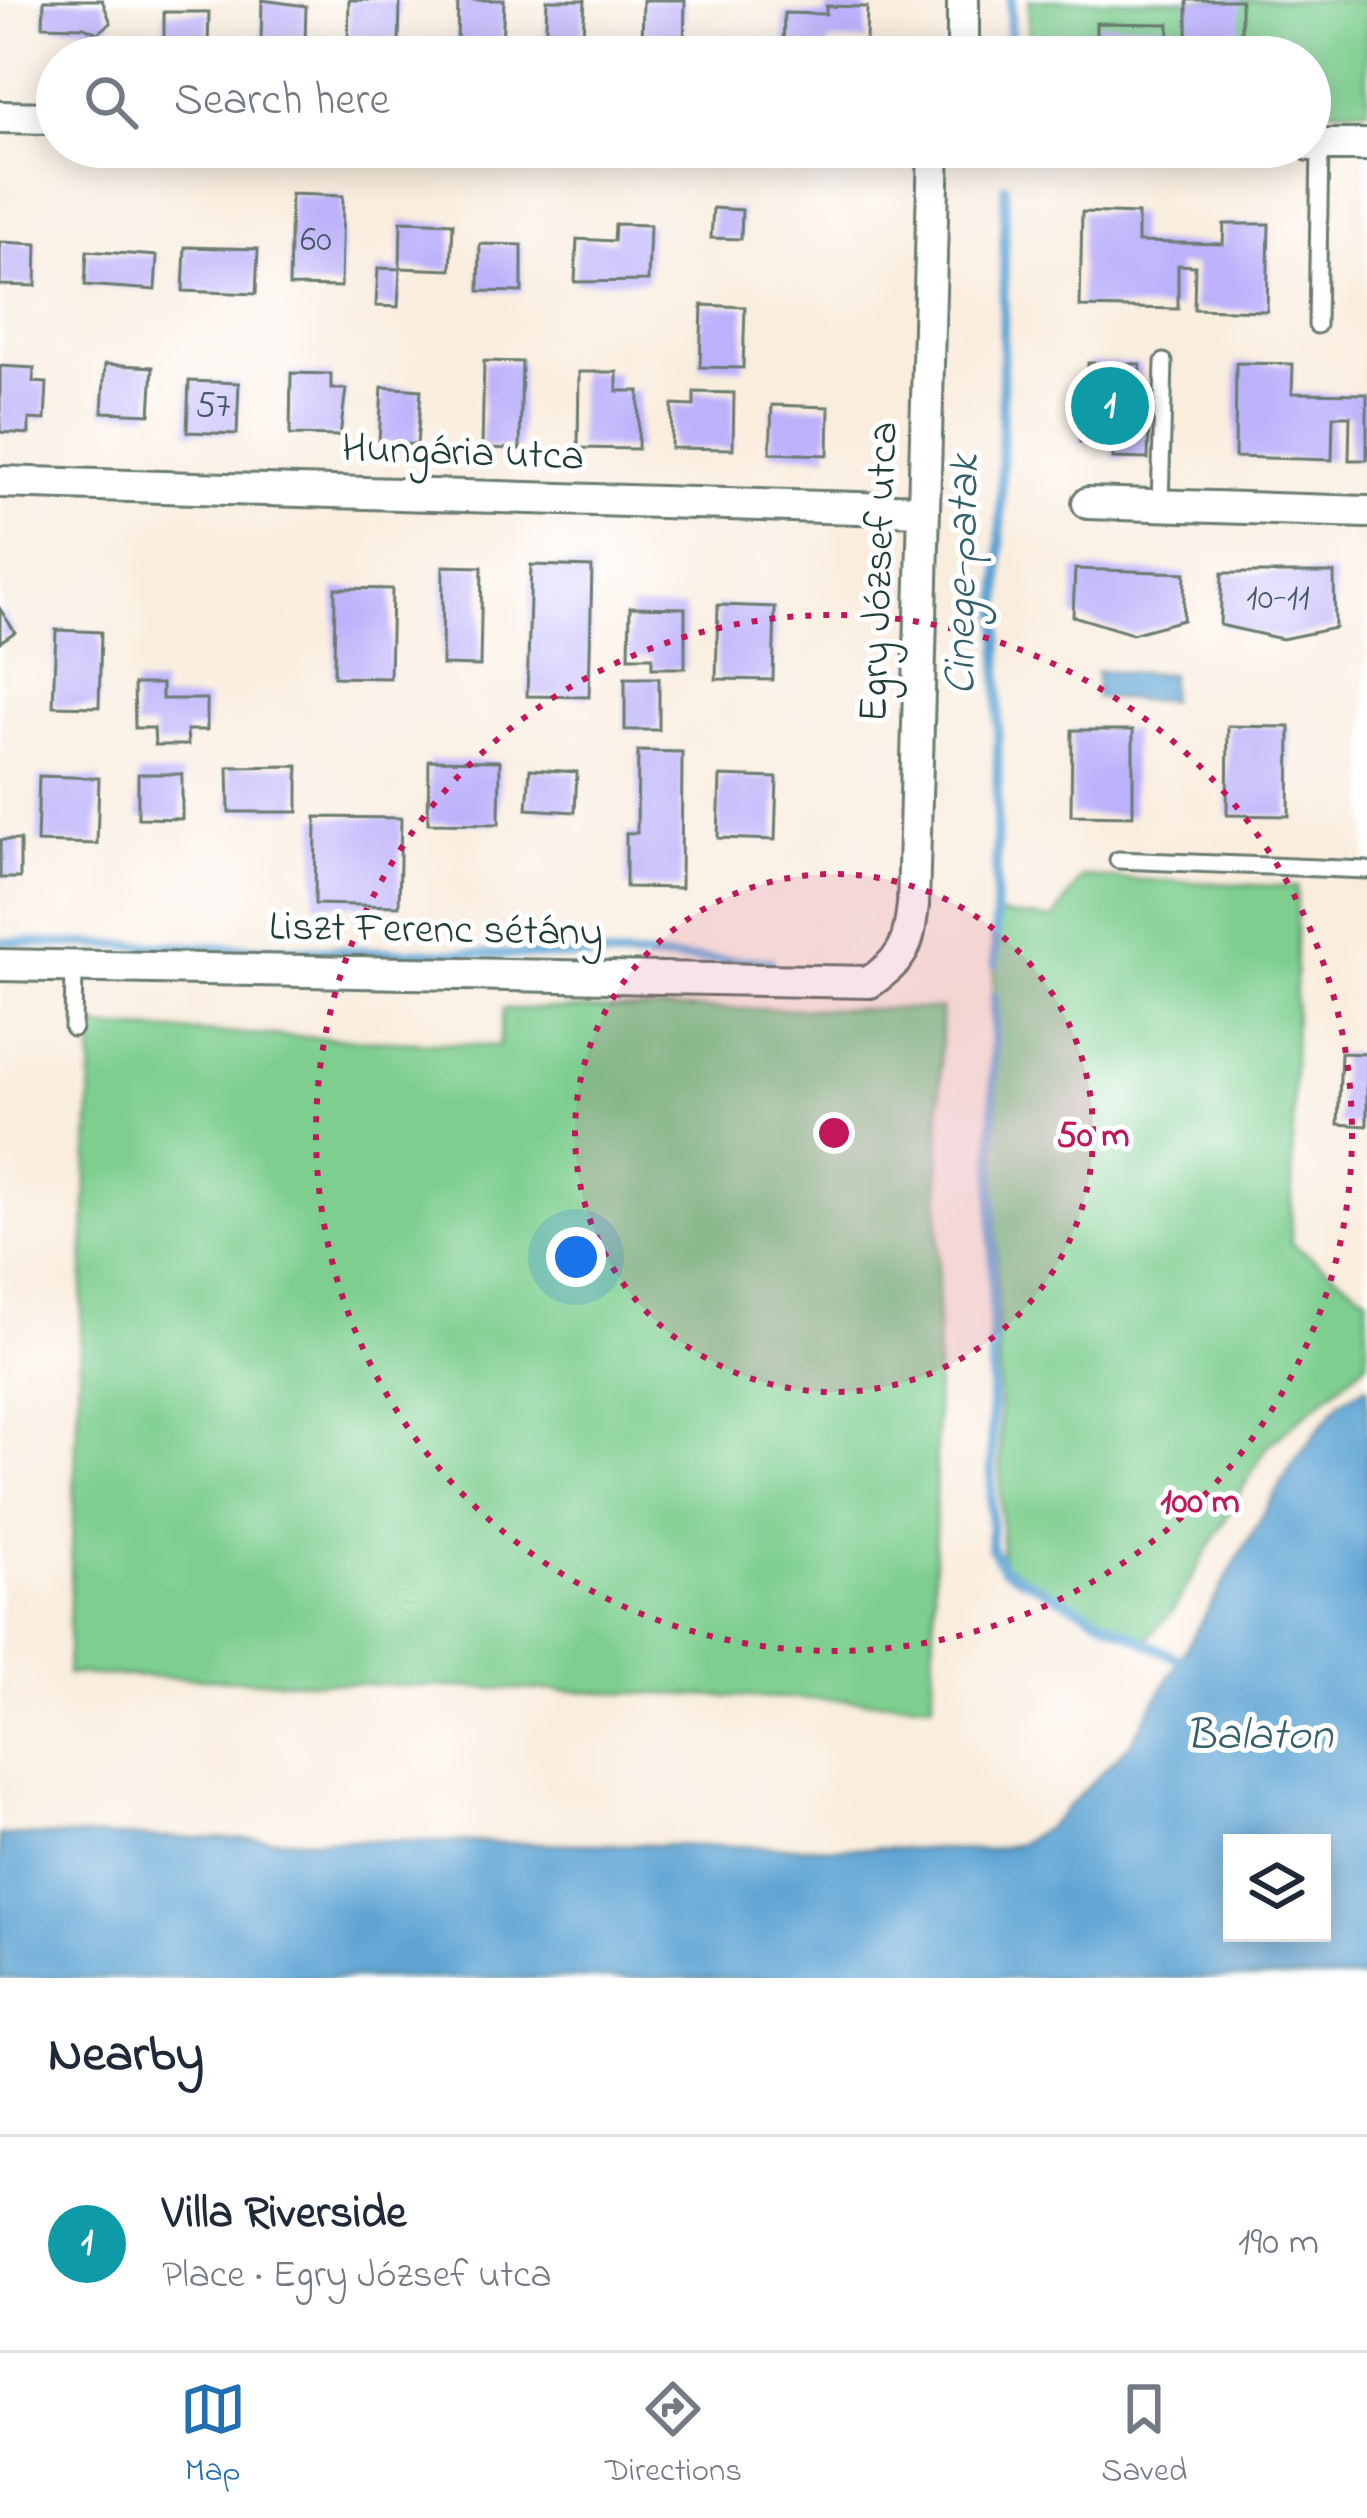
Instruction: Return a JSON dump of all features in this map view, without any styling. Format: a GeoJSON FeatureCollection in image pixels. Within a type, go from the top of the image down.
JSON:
{"type":"FeatureCollection","features":[{"type":"Feature","properties":{"kind":"street"},"geometry":{"type":"LineString","coordinates":[[963,0],[963,36]]}},
{"type":"Feature","properties":{"kind":"street"},"geometry":{"type":"LineString","coordinates":[[0,117],[36,118]]}},
{"type":"Feature","properties":{"kind":"street"},"geometry":{"type":"LineString","coordinates":[[1331,146],[1367,146]]}},
{"type":"Feature","properties":{"kind":"street","name":"Egry József utca"},"geometry":{"type":"LineString","coordinates":[[870,982],[897,963],[909,942],[913,905],[933,168]]}},
{"type":"Feature","properties":{"kind":"street","name":"Hungária utca"},"geometry":{"type":"LineString","coordinates":[[0,482],[924,511]]}},
{"type":"Feature","properties":{"kind":"street"},"geometry":{"type":"LineString","coordinates":[[1088,503],[1367,512]]}},
{"type":"Feature","properties":{"kind":"street","name":"Liszt Ferenc sétány"},"geometry":{"type":"LineString","coordinates":[[0,965],[870,982]]}},
{"type":"Feature","properties":{"kind":"lane"},"geometry":{"type":"LineString","coordinates":[[1315,168],[1317,325]]}},
{"type":"Feature","properties":{"kind":"lane"},"geometry":{"type":"LineString","coordinates":[[1160,505],[1164,362]]}},
{"type":"Feature","properties":{"kind":"lane"},"geometry":{"type":"LineString","coordinates":[[1118,860],[1367,870]]}},
{"type":"Feature","properties":{"kind":"lane"},"geometry":{"type":"LineString","coordinates":[[73,1028],[74,966]]}},
{"type":"Feature","properties":{"kind":"green space"},"geometry":{"type":"Polygon","coordinates":[[[1029,0],[1367,0],[1367,109],[1331,109],[1331,36],[1028,36],[1029,0]]]}},
{"type":"Feature","properties":{"kind":"green space"},"geometry":{"type":"Polygon","coordinates":[[[1082,877],[1297,887],[1291,1243],[1367,1296],[1367,1362],[1267,1446],[1174,1609],[1143,1643],[1002,1568],[993,1008],[996,914],[1054,919],[1082,877]]]}},
{"type":"Feature","properties":{"kind":"green space"},"geometry":{"type":"Polygon","coordinates":[[[503,1009],[941,1009],[933,1703],[67,1674],[93,1027],[499,1046],[503,1009]]]}},
{"type":"Feature","properties":{"kind":"water"},"geometry":{"type":"Polygon","coordinates":[[[1097,671],[1170,674],[1169,701],[1096,698],[1097,671]]]}},
{"type":"Feature","properties":{"kind":"water","name":"Balaton"},"geometry":{"type":"Polygon","coordinates":[[[1367,1386],[1367,1978],[0,1978],[0,1835],[988,1850],[1019,1844],[1048,1827],[1131,1743],[1293,1463],[1340,1401],[1367,1386]]]}},
{"type":"Feature","properties":{"kind":"building"},"geometry":{"type":"Polygon","coordinates":[[[44,0],[102,0],[111,23],[98,33],[84,27],[43,26],[44,0]]]}},
{"type":"Feature","properties":{"kind":"building"},"geometry":{"type":"Polygon","coordinates":[[[262,0],[306,6],[305,36],[261,36],[262,0]]]}},
{"type":"Feature","properties":{"kind":"building"},"geometry":{"type":"Polygon","coordinates":[[[349,0],[400,0],[399,36],[348,36],[349,0]]]}},
{"type":"Feature","properties":{"kind":"building"},"geometry":{"type":"Polygon","coordinates":[[[458,0],[504,0],[502,36],[457,36],[458,0]]]}},
{"type":"Feature","properties":{"kind":"building"},"geometry":{"type":"Polygon","coordinates":[[[547,0],[585,0],[583,36],[546,36],[547,0]]]}},
{"type":"Feature","properties":{"kind":"building"},"geometry":{"type":"Polygon","coordinates":[[[643,0],[685,0],[684,36],[642,36],[643,0]]]}},
{"type":"Feature","properties":{"kind":"building"},"geometry":{"type":"Polygon","coordinates":[[[1187,0],[1241,0],[1241,36],[1187,36],[1187,0]]]}},
{"type":"Feature","properties":{"kind":"building"},"geometry":{"type":"Polygon","coordinates":[[[826,6],[867,7],[866,36],[783,36],[784,13],[826,14],[826,6]]]}},
{"type":"Feature","properties":{"kind":"building"},"geometry":{"type":"Polygon","coordinates":[[[164,12],[209,12],[208,36],[164,36],[164,12]]]}},
{"type":"Feature","properties":{"kind":"building"},"geometry":{"type":"Polygon","coordinates":[[[1096,23],[1169,24],[1169,36],[1096,36],[1096,23]]]}},
{"type":"Feature","properties":{"kind":"building"},"geometry":{"type":"Polygon","coordinates":[[[291,194],[343,196],[341,287],[289,286],[291,194]]]}},
{"type":"Feature","properties":{"kind":"building"},"geometry":{"type":"Polygon","coordinates":[[[713,208],[742,210],[741,239],[711,238],[713,208]]]}},
{"type":"Feature","properties":{"kind":"building"},"geometry":{"type":"Polygon","coordinates":[[[1082,212],[1138,214],[1138,242],[1223,244],[1224,224],[1269,224],[1267,311],[1194,309],[1195,266],[1178,265],[1178,309],[1080,307],[1082,212]]]}},
{"type":"Feature","properties":{"kind":"building"},"geometry":{"type":"Polygon","coordinates":[[[401,221],[453,223],[451,270],[400,268],[401,221]]]}},
{"type":"Feature","properties":{"kind":"building"},"geometry":{"type":"Polygon","coordinates":[[[615,224],[650,225],[648,281],[575,282],[577,239],[614,241],[615,224]]]}},
{"type":"Feature","properties":{"kind":"building"},"geometry":{"type":"Polygon","coordinates":[[[0,242],[37,244],[36,286],[0,285],[0,242]]]}},
{"type":"Feature","properties":{"kind":"building"},"geometry":{"type":"Polygon","coordinates":[[[480,244],[522,245],[522,292],[479,291],[480,244]]]}},
{"type":"Feature","properties":{"kind":"building"},"geometry":{"type":"Polygon","coordinates":[[[185,247],[258,249],[256,294],[183,291],[185,247]]]}},
{"type":"Feature","properties":{"kind":"building"},"geometry":{"type":"Polygon","coordinates":[[[87,251],[157,256],[155,290],[85,285],[87,251]]]}},
{"type":"Feature","properties":{"kind":"building"},"geometry":{"type":"Polygon","coordinates":[[[378,268],[400,269],[398,307],[376,306],[378,268]]]}},
{"type":"Feature","properties":{"kind":"building"},"geometry":{"type":"Polygon","coordinates":[[[702,305],[745,307],[743,368],[700,367],[702,305]]]}},
{"type":"Feature","properties":{"kind":"building"},"geometry":{"type":"Polygon","coordinates":[[[484,361],[522,362],[520,449],[482,448],[484,361]]]}},
{"type":"Feature","properties":{"kind":"building"},"geometry":{"type":"Polygon","coordinates":[[[1088,363],[1140,364],[1139,417],[1149,418],[1148,459],[1113,458],[1113,443],[1080,442],[1081,395],[1087,395],[1088,363]]]}},
{"type":"Feature","properties":{"kind":"building"},"geometry":{"type":"Polygon","coordinates":[[[1236,363],[1293,364],[1292,393],[1367,394],[1367,460],[1349,460],[1350,416],[1333,416],[1332,460],[1235,457],[1236,363]]]}},
{"type":"Feature","properties":{"kind":"building"},"geometry":{"type":"Polygon","coordinates":[[[105,364],[153,367],[150,414],[102,412],[105,364]]]}},
{"type":"Feature","properties":{"kind":"building"},"geometry":{"type":"Polygon","coordinates":[[[0,366],[34,368],[33,382],[47,383],[45,420],[29,419],[29,434],[0,432],[0,366]]]}},
{"type":"Feature","properties":{"kind":"building"},"geometry":{"type":"Polygon","coordinates":[[[579,372],[617,372],[617,391],[639,391],[638,449],[578,448],[579,372]]]}},
{"type":"Feature","properties":{"kind":"building"},"geometry":{"type":"Polygon","coordinates":[[[291,373],[331,374],[331,389],[346,389],[340,436],[290,435],[291,373]]]}},
{"type":"Feature","properties":{"kind":"building"},"geometry":{"type":"Polygon","coordinates":[[[189,381],[239,383],[237,434],[187,432],[189,381]]]}},
{"type":"Feature","properties":{"kind":"building"},"geometry":{"type":"Polygon","coordinates":[[[382,387],[421,390],[417,445],[379,442],[382,387]]]}},
{"type":"Feature","properties":{"kind":"building"},"geometry":{"type":"Polygon","coordinates":[[[694,392],[734,393],[733,449],[671,448],[672,405],[694,406],[694,392]]]}},
{"type":"Feature","properties":{"kind":"building"},"geometry":{"type":"Polygon","coordinates":[[[772,405],[829,407],[828,455],[770,453],[772,405]]]}},
{"type":"Feature","properties":{"kind":"building"},"geometry":{"type":"Polygon","coordinates":[[[531,565],[592,567],[589,697],[527,696],[531,565]]]}},
{"type":"Feature","properties":{"kind":"building"},"geometry":{"type":"Polygon","coordinates":[[[443,566],[482,567],[480,666],[442,665],[443,566]]]}},
{"type":"Feature","properties":{"kind":"building"},"geometry":{"type":"Polygon","coordinates":[[[1075,569],[1185,573],[1183,620],[1132,634],[1073,616],[1075,569]]]}},
{"type":"Feature","properties":{"kind":"building"},"geometry":{"type":"Polygon","coordinates":[[[1222,573],[1334,573],[1335,628],[1282,639],[1220,625],[1222,573]]]}},
{"type":"Feature","properties":{"kind":"building"},"geometry":{"type":"Polygon","coordinates":[[[335,588],[392,589],[390,678],[334,677],[335,588]]]}},
{"type":"Feature","properties":{"kind":"building"},"geometry":{"type":"Polygon","coordinates":[[[718,605],[775,607],[773,680],[716,679],[718,605]]]}},
{"type":"Feature","properties":{"kind":"building"},"geometry":{"type":"Polygon","coordinates":[[[630,607],[685,608],[685,668],[652,668],[652,657],[629,657],[630,607]]]}},
{"type":"Feature","properties":{"kind":"building"},"geometry":{"type":"Polygon","coordinates":[[[0,609],[15,632],[0,642],[0,609]]]}},
{"type":"Feature","properties":{"kind":"building"},"geometry":{"type":"Polygon","coordinates":[[[56,630],[101,632],[99,707],[53,706],[56,630]]]}},
{"type":"Feature","properties":{"kind":"building"},"geometry":{"type":"Polygon","coordinates":[[[625,678],[659,678],[659,730],[625,730],[625,678]]]}},
{"type":"Feature","properties":{"kind":"building"},"geometry":{"type":"Polygon","coordinates":[[[134,684],[162,684],[162,699],[207,699],[207,730],[187,730],[188,745],[155,745],[154,728],[135,728],[134,684]]]}},
{"type":"Feature","properties":{"kind":"building"},"geometry":{"type":"Polygon","coordinates":[[[1228,726],[1290,727],[1289,816],[1227,815],[1228,726]]]}},
{"type":"Feature","properties":{"kind":"building"},"geometry":{"type":"Polygon","coordinates":[[[1072,730],[1133,730],[1133,816],[1071,815],[1072,730]]]}},
{"type":"Feature","properties":{"kind":"building"},"geometry":{"type":"Polygon","coordinates":[[[638,751],[682,752],[681,888],[626,887],[626,833],[637,833],[638,751]]]}},
{"type":"Feature","properties":{"kind":"building"},"geometry":{"type":"Polygon","coordinates":[[[429,760],[500,761],[499,824],[428,823],[429,760]]]}},
{"type":"Feature","properties":{"kind":"building"},"geometry":{"type":"Polygon","coordinates":[[[298,766],[298,812],[229,812],[228,767],[298,766]]]}},
{"type":"Feature","properties":{"kind":"building"},"geometry":{"type":"Polygon","coordinates":[[[530,769],[577,772],[575,812],[527,809],[530,769]]]}},
{"type":"Feature","properties":{"kind":"building"},"geometry":{"type":"Polygon","coordinates":[[[138,774],[182,774],[182,819],[138,818],[138,774]]]}},
{"type":"Feature","properties":{"kind":"building"},"geometry":{"type":"Polygon","coordinates":[[[39,776],[99,778],[97,844],[37,842],[39,776]]]}},
{"type":"Feature","properties":{"kind":"building"},"geometry":{"type":"Polygon","coordinates":[[[720,776],[777,778],[775,840],[718,838],[720,776]]]}},
{"type":"Feature","properties":{"kind":"building"},"geometry":{"type":"Polygon","coordinates":[[[316,817],[401,818],[399,906],[315,904],[316,817]]]}},
{"type":"Feature","properties":{"kind":"building"},"geometry":{"type":"Polygon","coordinates":[[[0,840],[20,840],[20,878],[0,878],[0,840]]]}},
{"type":"Feature","properties":{"kind":"building"},"geometry":{"type":"Polygon","coordinates":[[[1341,1053],[1367,1054],[1367,1126],[1338,1124],[1341,1053]]]}},
{"type":"Feature","properties":{"kind":"waterway","name":"Cinege-patak"},"geometry":{"type":"LineString","coordinates":[[1010,36],[1011,0]]}},
{"type":"Feature","properties":{"kind":"waterway","name":"Cinege-patak"},"geometry":{"type":"LineString","coordinates":[[995,964],[1005,186]]}},
{"type":"Feature","properties":{"kind":"waterway"},"geometry":{"type":"LineString","coordinates":[[0,942],[770,961]]}},
{"type":"Feature","properties":{"kind":"waterway","name":"Cinege-patak"},"geometry":{"type":"LineString","coordinates":[[994,996],[991,1547],[1002,1568],[1180,1660]]}},
{"type":"Feature","properties":{"kind":"place","name":"Villa Riverside"},"geometry":{"type":"Point","coordinates":[1110,406]}}]}
